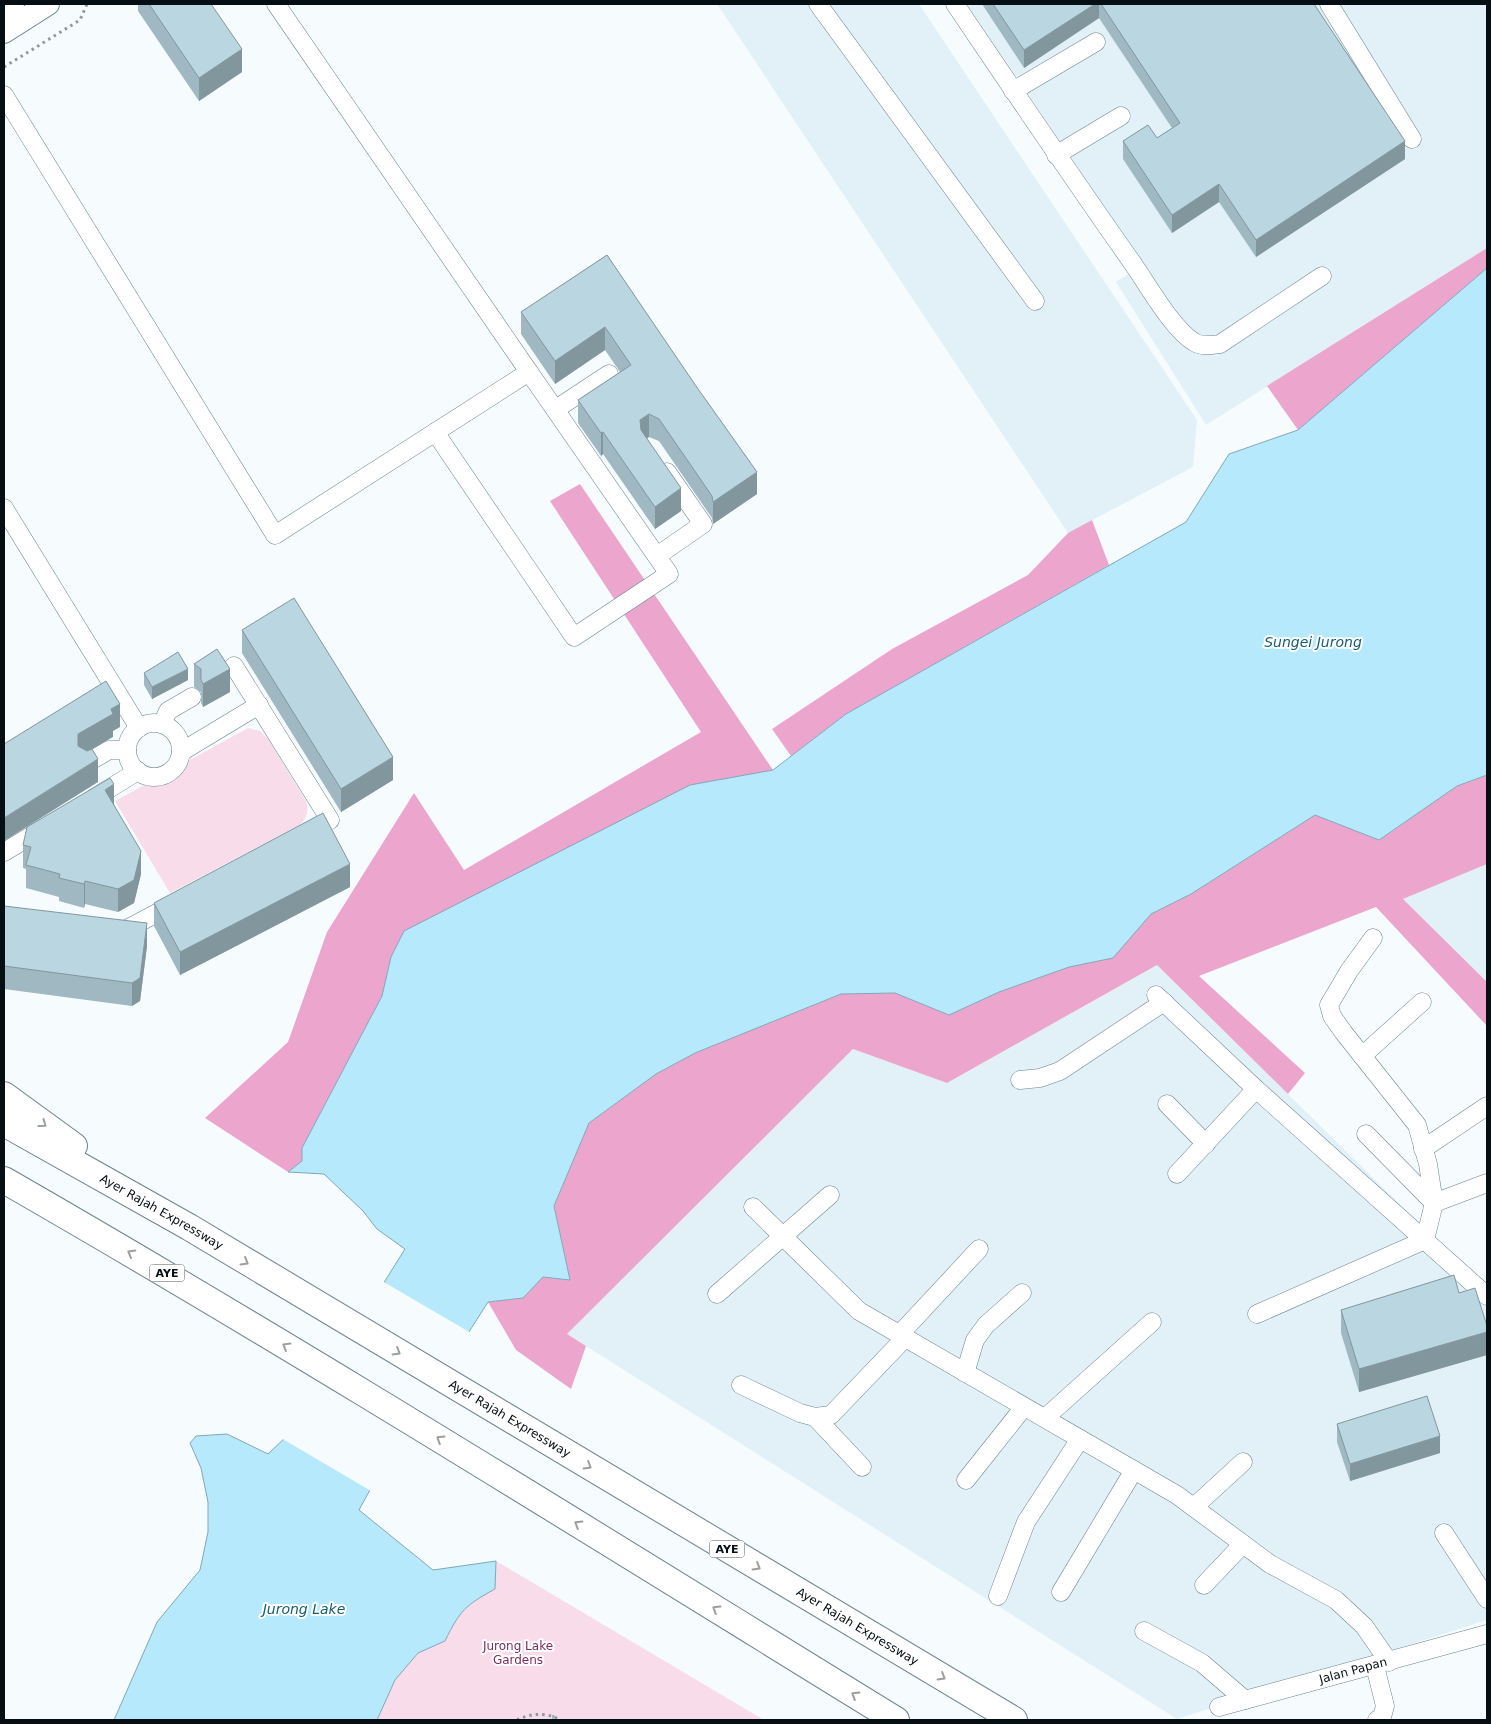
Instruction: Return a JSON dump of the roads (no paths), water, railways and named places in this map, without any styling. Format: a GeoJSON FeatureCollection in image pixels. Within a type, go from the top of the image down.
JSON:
{"type":"FeatureCollection","features":[{"type":"Feature","properties":{"kind":"highway"},"geometry":{"type":"LineString","coordinates":[[4,1095],[188,1227]]}},
{"type":"Feature","properties":{"kind":"highway","name":"Ayer Rajah Expressway"},"geometry":{"type":"LineString","coordinates":[[4,1123],[188,1227],[1014,1720]]}},
{"type":"Feature","properties":{"kind":"highway","name":"AYE"},"geometry":{"type":"LineString","coordinates":[[4,1180],[166,1273],[413,1422],[896,1720]]}},
{"type":"Feature","properties":{"kind":"main road"},"geometry":{"type":"LineString","coordinates":[[5,22],[13,4]]}},
{"type":"Feature","properties":{"kind":"main road"},"geometry":{"type":"LineString","coordinates":[[5,22],[48,4]]}},
{"type":"Feature","properties":{"kind":"street"},"geometry":{"type":"LineString","coordinates":[[276,4],[668,574],[574,637],[435,432]]}},
{"type":"Feature","properties":{"kind":"street"},"geometry":{"type":"LineString","coordinates":[[818,4],[1035,301]]}},
{"type":"Feature","properties":{"kind":"street"},"geometry":{"type":"LineString","coordinates":[[955,4],[1056,155],[1181,331],[1195,343],[1207,346],[1220,344],[1322,276]]}},
{"type":"Feature","properties":{"kind":"street"},"geometry":{"type":"LineString","coordinates":[[1329,4],[1412,139]]}},
{"type":"Feature","properties":{"kind":"street"},"geometry":{"type":"LineString","coordinates":[[1013,91],[1096,42]]}},
{"type":"Feature","properties":{"kind":"street"},"geometry":{"type":"LineString","coordinates":[[4,95],[275,535],[529,372]]}},
{"type":"Feature","properties":{"kind":"street"},"geometry":{"type":"LineString","coordinates":[[1056,155],[1122,116]]}},
{"type":"Feature","properties":{"kind":"street"},"geometry":{"type":"LineString","coordinates":[[556,410],[610,374]]}},
{"type":"Feature","properties":{"kind":"street"},"geometry":{"type":"LineString","coordinates":[[655,455],[703,524],[657,556]]}},
{"type":"Feature","properties":{"kind":"street"},"geometry":{"type":"LineString","coordinates":[[4,508],[139,728]]}},
{"type":"Feature","properties":{"kind":"street"},"geometry":{"type":"LineString","coordinates":[[234,666],[330,820],[288,843]]}},
{"type":"Feature","properties":{"kind":"street"},"geometry":{"type":"LineString","coordinates":[[162,724],[168,711],[192,697]]}},
{"type":"Feature","properties":{"kind":"street"},"geometry":{"type":"LineString","coordinates":[[181,752],[258,705]]}},
{"type":"Feature","properties":{"kind":"street"},"geometry":{"type":"LineString","coordinates":[[152,723],[162,724],[171,729],[178,737],[181,752],[174,768],[166,774],[144,775],[129,760],[128,740],[139,728],[152,723]]}},
{"type":"Feature","properties":{"kind":"street"},"geometry":{"type":"LineString","coordinates":[[87,763],[109,750],[127,750]]}},
{"type":"Feature","properties":{"kind":"street"},"geometry":{"type":"LineString","coordinates":[[78,807],[138,771]]}},
{"type":"Feature","properties":{"kind":"street"},"geometry":{"type":"LineString","coordinates":[[4,852],[62,817]]}},
{"type":"Feature","properties":{"kind":"street"},"geometry":{"type":"LineString","coordinates":[[103,929],[123,931],[194,893]]}},
{"type":"Feature","properties":{"kind":"street"},"geometry":{"type":"LineString","coordinates":[[1373,938],[1349,971],[1329,1005],[1332,1016],[1417,1125],[1434,1202],[1425,1240]]}},
{"type":"Feature","properties":{"kind":"street"},"geometry":{"type":"LineString","coordinates":[[1020,1080],[1040,1078],[1060,1071],[1160,999],[1256,1089],[1487,1296]]}},
{"type":"Feature","properties":{"kind":"street"},"geometry":{"type":"LineString","coordinates":[[1362,1056],[1422,1002]]}},
{"type":"Feature","properties":{"kind":"street"},"geometry":{"type":"LineString","coordinates":[[1177,1174],[1256,1089]]}},
{"type":"Feature","properties":{"kind":"street"},"geometry":{"type":"LineString","coordinates":[[1167,1104],[1206,1144]]}},
{"type":"Feature","properties":{"kind":"street"},"geometry":{"type":"LineString","coordinates":[[1423,1149],[1487,1106]]}},
{"type":"Feature","properties":{"kind":"street"},"geometry":{"type":"LineString","coordinates":[[1366,1134],[1434,1202]]}},
{"type":"Feature","properties":{"kind":"street"},"geometry":{"type":"LineString","coordinates":[[1434,1202],[1487,1183]]}},
{"type":"Feature","properties":{"kind":"street"},"geometry":{"type":"LineString","coordinates":[[717,1294],[830,1195]]}},
{"type":"Feature","properties":{"kind":"street"},"geometry":{"type":"LineString","coordinates":[[753,1207],[859,1312],[1134,1470],[1194,1507],[1270,1564],[1336,1600],[1364,1626],[1382,1664],[1385,1706],[1382,1717],[1377,1720]]}},
{"type":"Feature","properties":{"kind":"street"},"geometry":{"type":"LineString","coordinates":[[1257,1314],[1425,1240]]}},
{"type":"Feature","properties":{"kind":"street"},"geometry":{"type":"LineString","coordinates":[[741,1384],[800,1413],[815,1417],[830,1415],[980,1249]]}},
{"type":"Feature","properties":{"kind":"street"},"geometry":{"type":"LineString","coordinates":[[965,1373],[975,1340],[986,1325],[1022,1293]]}},
{"type":"Feature","properties":{"kind":"street"},"geometry":{"type":"LineString","coordinates":[[1045,1418],[1152,1322]]}},
{"type":"Feature","properties":{"kind":"street"},"geometry":{"type":"LineString","coordinates":[[966,1480],[1024,1407]]}},
{"type":"Feature","properties":{"kind":"street"},"geometry":{"type":"LineString","coordinates":[[815,1417],[862,1466]]}},
{"type":"Feature","properties":{"kind":"street"},"geometry":{"type":"LineString","coordinates":[[998,1596],[1026,1522],[1080,1439]]}},
{"type":"Feature","properties":{"kind":"street"},"geometry":{"type":"LineString","coordinates":[[1194,1507],[1243,1462]]}},
{"type":"Feature","properties":{"kind":"street"},"geometry":{"type":"LineString","coordinates":[[1061,1592],[1134,1470]]}},
{"type":"Feature","properties":{"kind":"street"},"geometry":{"type":"LineString","coordinates":[[1444,1533],[1487,1599]]}},
{"type":"Feature","properties":{"kind":"street"},"geometry":{"type":"LineString","coordinates":[[1204,1585],[1243,1544]]}},
{"type":"Feature","properties":{"kind":"street"},"geometry":{"type":"LineString","coordinates":[[1144,1631],[1202,1663],[1245,1700]]}},
{"type":"Feature","properties":{"kind":"street","name":"Jalan Papan"},"geometry":{"type":"LineString","coordinates":[[1218,1708],[1486,1638]]}},
{"type":"Feature","properties":{"kind":"water","name":"Sungei Jurong"},"geometry":{"type":"Polygon","coordinates":[[[1487,268],[1487,775],[1457,786],[1379,840],[1315,815],[1191,894],[1151,914],[1113,958],[1069,967],[999,992],[949,1015],[895,993],[841,994],[695,1053],[656,1074],[589,1123],[554,1206],[570,1280],[543,1277],[523,1298],[488,1302],[409,1426],[401,1433],[359,1510],[433,1570],[496,1561],[495,1589],[465,1609],[455,1622],[445,1641],[418,1653],[395,1680],[377,1720],[114,1720],[157,1622],[200,1570],[208,1532],[208,1502],[201,1468],[190,1443],[196,1436],[227,1434],[268,1454],[289,1434],[405,1249],[377,1229],[363,1211],[324,1174],[288,1172],[302,1161],[302,1148],[382,996],[391,957],[404,931],[690,785],[773,770],[846,714],[1186,522],[1229,454],[1298,430],[1487,268]]]}},
{"type":"Feature","properties":{"kind":"water label","name":"Jurong Lake"},"geometry":{"type":"Point","coordinates":[304,1609]}},
{"type":"Feature","properties":{"kind":"park label","name":"Jurong Lake Gardens"},"geometry":{"type":"Point","coordinates":[518,1653]}}]}
